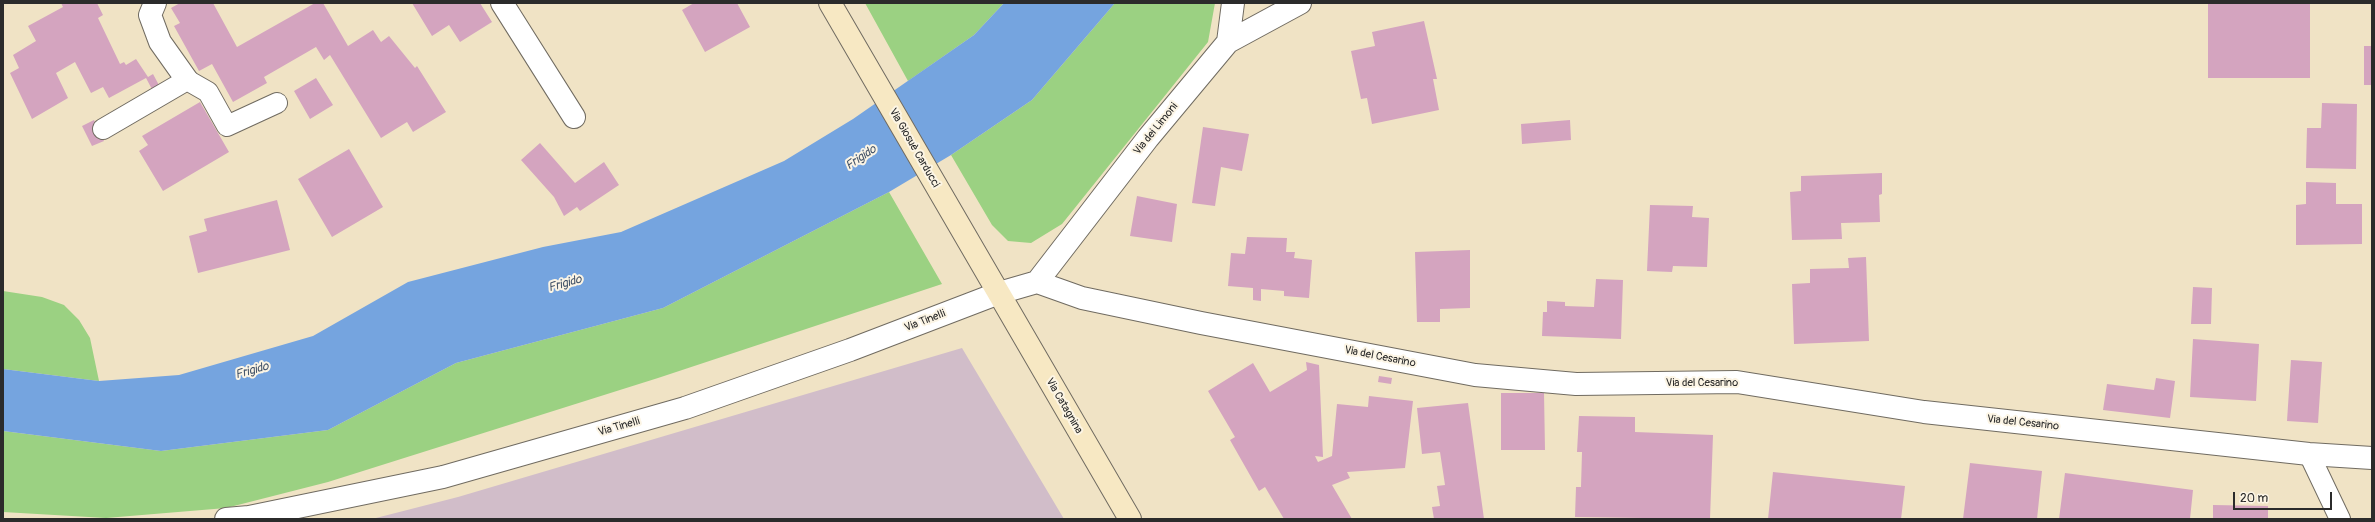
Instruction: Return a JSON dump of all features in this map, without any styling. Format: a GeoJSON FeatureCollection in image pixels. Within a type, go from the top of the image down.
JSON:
{"type":"FeatureCollection","features":[{"type":"Feature","properties":{"kind":"main road","name":"Via Giosuè Carducci"},"geometry":{"type":"LineString","coordinates":[[832,6],[999,293]]}},
{"type":"Feature","properties":{"kind":"main road","name":"Via Catagnina"},"geometry":{"type":"LineString","coordinates":[[999,293],[1130,519]]}},
{"type":"Feature","properties":{"kind":"street"},"geometry":{"type":"LineString","coordinates":[[155,3],[150,15],[160,42],[187,80]]}},
{"type":"Feature","properties":{"kind":"street"},"geometry":{"type":"LineString","coordinates":[[502,3],[574,117]]}},
{"type":"Feature","properties":{"kind":"street"},"geometry":{"type":"LineString","coordinates":[[1228,42],[1233,3]]}},
{"type":"Feature","properties":{"kind":"street","name":"Via dei Limoni"},"geometry":{"type":"LineString","coordinates":[[1037,282],[1148,138],[1228,42],[1300,3]]}},
{"type":"Feature","properties":{"kind":"street","name":"Via Tinelli"},"geometry":{"type":"LineString","coordinates":[[226,519],[249,517],[443,477],[685,408],[850,350],[999,293],[1037,282]]}},
{"type":"Feature","properties":{"kind":"street","name":"Via del Cesarino"},"geometry":{"type":"LineString","coordinates":[[1037,282],[1082,298],[1171,317],[1475,375],[1576,384],[1737,382],[1924,412],[2309,454],[2372,458]]}},
{"type":"Feature","properties":{"kind":"lane"},"geometry":{"type":"LineString","coordinates":[[103,129],[187,80],[208,92],[227,126],[277,103]]}},
{"type":"Feature","properties":{"kind":"lane"},"geometry":{"type":"LineString","coordinates":[[2309,454],[2340,519]]}},
{"type":"Feature","properties":{"kind":"shaded area"},"geometry":{"type":"Polygon","coordinates":[[[962,348],[1064,519],[372,519],[458,497],[962,348]]]}},
{"type":"Feature","properties":{"kind":"green space"},"geometry":{"type":"Polygon","coordinates":[[[865,3],[1004,3],[974,35],[908,81],[865,3]]]}},
{"type":"Feature","properties":{"kind":"green space"},"geometry":{"type":"Polygon","coordinates":[[[1115,3],[1215,3],[1208,42],[1062,224],[1031,243],[1008,241],[992,225],[951,155],[1032,100],[1115,3]]]}},
{"type":"Feature","properties":{"kind":"green space"},"geometry":{"type":"Polygon","coordinates":[[[889,192],[942,284],[658,378],[328,482],[226,508],[106,518],[3,512],[3,431],[161,451],[328,430],[456,363],[663,308],[889,192]]]}},
{"type":"Feature","properties":{"kind":"green space"},"geometry":{"type":"Polygon","coordinates":[[[3,291],[42,297],[64,305],[79,320],[90,338],[99,381],[3,369],[3,291]]]}},
{"type":"Feature","properties":{"kind":"water","name":"Frigido"},"geometry":{"type":"Polygon","coordinates":[[[1004,3],[1115,3],[1032,100],[951,155],[889,192],[663,308],[456,363],[328,430],[161,451],[3,431],[3,369],[99,381],[179,375],[313,336],[408,282],[543,247],[621,232],[784,161],[853,119],[974,35],[1004,3]]]}},
{"type":"Feature","properties":{"kind":"building"},"geometry":{"type":"Polygon","coordinates":[[[61,3],[97,3],[103,15],[98,18],[120,64],[124,62],[126,65],[136,59],[148,77],[153,74],[161,89],[154,93],[146,78],[109,98],[103,87],[91,93],[75,62],[56,73],[68,98],[32,119],[10,73],[19,68],[13,55],[36,41],[28,26],[63,7],[61,3]]]}},
{"type":"Feature","properties":{"kind":"building"},"geometry":{"type":"Polygon","coordinates":[[[180,3],[213,3],[237,47],[315,3],[323,3],[348,46],[373,30],[381,42],[389,36],[415,68],[417,66],[446,112],[413,132],[407,122],[381,138],[330,55],[324,60],[316,47],[264,77],[267,83],[233,102],[212,64],[199,71],[174,26],[180,23],[171,8],[180,3]]]}},
{"type":"Feature","properties":{"kind":"building"},"geometry":{"type":"Polygon","coordinates":[[[412,3],[480,3],[492,22],[460,42],[449,25],[432,36],[412,3]]]}},
{"type":"Feature","properties":{"kind":"building"},"geometry":{"type":"Polygon","coordinates":[[[694,3],[737,3],[750,27],[705,52],[682,10],[694,3]]]}},
{"type":"Feature","properties":{"kind":"building"},"geometry":{"type":"Polygon","coordinates":[[[2208,3],[2310,3],[2310,78],[2208,78],[2208,3]]]}},
{"type":"Feature","properties":{"kind":"building"},"geometry":{"type":"Polygon","coordinates":[[[1424,21],[1437,79],[1433,79],[1439,110],[1372,124],[1367,98],[1361,99],[1351,51],[1375,46],[1372,32],[1424,21]]]}},
{"type":"Feature","properties":{"kind":"building"},"geometry":{"type":"Polygon","coordinates":[[[2364,46],[2372,46],[2372,85],[2364,85],[2364,46]]]}},
{"type":"Feature","properties":{"kind":"building"},"geometry":{"type":"Polygon","coordinates":[[[316,78],[333,105],[310,119],[294,91],[316,78]]]}},
{"type":"Feature","properties":{"kind":"building"},"geometry":{"type":"Polygon","coordinates":[[[200,102],[229,152],[163,191],[139,151],[148,145],[142,136],[200,102]]]}},
{"type":"Feature","properties":{"kind":"building"},"geometry":{"type":"Polygon","coordinates":[[[2322,103],[2357,104],[2356,169],[2306,168],[2307,128],[2321,128],[2322,103]]]}},
{"type":"Feature","properties":{"kind":"building"},"geometry":{"type":"Polygon","coordinates":[[[94,120],[104,141],[92,146],[82,126],[94,120]]]}},
{"type":"Feature","properties":{"kind":"building"},"geometry":{"type":"Polygon","coordinates":[[[1570,120],[1571,140],[1522,144],[1521,124],[1570,120]]]}},
{"type":"Feature","properties":{"kind":"building"},"geometry":{"type":"Polygon","coordinates":[[[1203,127],[1249,134],[1242,171],[1221,167],[1215,206],[1192,203],[1203,127]]]}},
{"type":"Feature","properties":{"kind":"building"},"geometry":{"type":"Polygon","coordinates":[[[540,143],[575,183],[604,162],[619,185],[580,211],[577,207],[564,216],[554,197],[521,160],[540,143]]]}},
{"type":"Feature","properties":{"kind":"building"},"geometry":{"type":"Polygon","coordinates":[[[349,149],[383,207],[332,237],[298,179],[349,149]]]}},
{"type":"Feature","properties":{"kind":"building"},"geometry":{"type":"Polygon","coordinates":[[[1882,173],[1882,194],[1879,195],[1880,222],[1841,223],[1842,239],[1792,240],[1790,192],[1801,191],[1801,176],[1882,173]]]}},
{"type":"Feature","properties":{"kind":"building"},"geometry":{"type":"Polygon","coordinates":[[[2306,182],[2336,183],[2336,204],[2362,204],[2362,244],[2296,245],[2296,205],[2306,204],[2306,182]]]}},
{"type":"Feature","properties":{"kind":"building"},"geometry":{"type":"Polygon","coordinates":[[[1137,196],[1177,204],[1172,242],[1130,236],[1137,196]]]}},
{"type":"Feature","properties":{"kind":"building"},"geometry":{"type":"Polygon","coordinates":[[[277,200],[290,250],[198,273],[189,236],[207,231],[204,219],[277,200]]]}},
{"type":"Feature","properties":{"kind":"building"},"geometry":{"type":"Polygon","coordinates":[[[1650,205],[1693,206],[1692,217],[1709,218],[1707,267],[1673,266],[1672,272],[1647,271],[1650,205]]]}},
{"type":"Feature","properties":{"kind":"building"},"geometry":{"type":"Polygon","coordinates":[[[1247,237],[1287,238],[1286,252],[1295,252],[1294,258],[1312,260],[1309,298],[1284,296],[1284,291],[1261,289],[1261,301],[1253,300],[1253,288],[1228,286],[1231,253],[1245,254],[1247,237]]]}},
{"type":"Feature","properties":{"kind":"building"},"geometry":{"type":"Polygon","coordinates":[[[1470,250],[1470,308],[1440,309],[1440,322],[1417,322],[1415,252],[1470,250]]]}},
{"type":"Feature","properties":{"kind":"building"},"geometry":{"type":"Polygon","coordinates":[[[1866,257],[1869,341],[1794,344],[1792,284],[1810,283],[1810,269],[1849,268],[1848,258],[1866,257]]]}},
{"type":"Feature","properties":{"kind":"building"},"geometry":{"type":"Polygon","coordinates":[[[1596,279],[1623,280],[1621,339],[1542,336],[1543,312],[1547,312],[1547,301],[1565,302],[1565,306],[1594,307],[1596,279]]]}},
{"type":"Feature","properties":{"kind":"building"},"geometry":{"type":"Polygon","coordinates":[[[2193,287],[2212,288],[2211,324],[2191,324],[2193,287]]]}},
{"type":"Feature","properties":{"kind":"building"},"geometry":{"type":"Polygon","coordinates":[[[2193,339],[2259,344],[2256,401],[2190,397],[2193,339]]]}},
{"type":"Feature","properties":{"kind":"building"},"geometry":{"type":"Polygon","coordinates":[[[2291,360],[2322,362],[2318,423],[2287,421],[2291,360]]]}},
{"type":"Feature","properties":{"kind":"building"},"geometry":{"type":"Polygon","coordinates":[[[1306,362],[1319,365],[1323,457],[1315,456],[1318,462],[1332,456],[1337,404],[1368,407],[1369,396],[1413,401],[1405,468],[1347,472],[1350,478],[1332,485],[1352,519],[1284,519],[1265,487],[1259,491],[1230,440],[1235,437],[1208,391],[1253,363],[1270,392],[1307,370],[1306,362]]]}},
{"type":"Feature","properties":{"kind":"building"},"geometry":{"type":"Polygon","coordinates":[[[1379,376],[1392,378],[1391,384],[1378,382],[1379,376]]]}},
{"type":"Feature","properties":{"kind":"building"},"geometry":{"type":"Polygon","coordinates":[[[2156,378],[2175,381],[2170,418],[2103,410],[2107,384],[2154,390],[2156,378]]]}},
{"type":"Feature","properties":{"kind":"building"},"geometry":{"type":"Polygon","coordinates":[[[1501,393],[1544,393],[1545,450],[1501,450],[1501,393]]]}},
{"type":"Feature","properties":{"kind":"building"},"geometry":{"type":"Polygon","coordinates":[[[1468,403],[1484,519],[1434,519],[1432,507],[1440,506],[1437,486],[1445,485],[1440,452],[1422,454],[1417,408],[1468,403]]]}},
{"type":"Feature","properties":{"kind":"building"},"geometry":{"type":"Polygon","coordinates":[[[1579,416],[1635,417],[1635,432],[1713,435],[1710,519],[1575,517],[1576,487],[1581,487],[1582,452],[1577,452],[1579,416]]]}},
{"type":"Feature","properties":{"kind":"building"},"geometry":{"type":"Polygon","coordinates":[[[1970,463],[2042,471],[2037,519],[1963,519],[1970,463]]]}},
{"type":"Feature","properties":{"kind":"building"},"geometry":{"type":"Polygon","coordinates":[[[1773,472],[1905,486],[1901,519],[1768,519],[1773,472]]]}},
{"type":"Feature","properties":{"kind":"building"},"geometry":{"type":"Polygon","coordinates":[[[2065,473],[2193,490],[2190,519],[2059,519],[2065,473]]]}},
{"type":"Feature","properties":{"kind":"building"},"geometry":{"type":"Polygon","coordinates":[[[2213,505],[2268,506],[2268,519],[2213,519],[2213,505]]]}}]}
